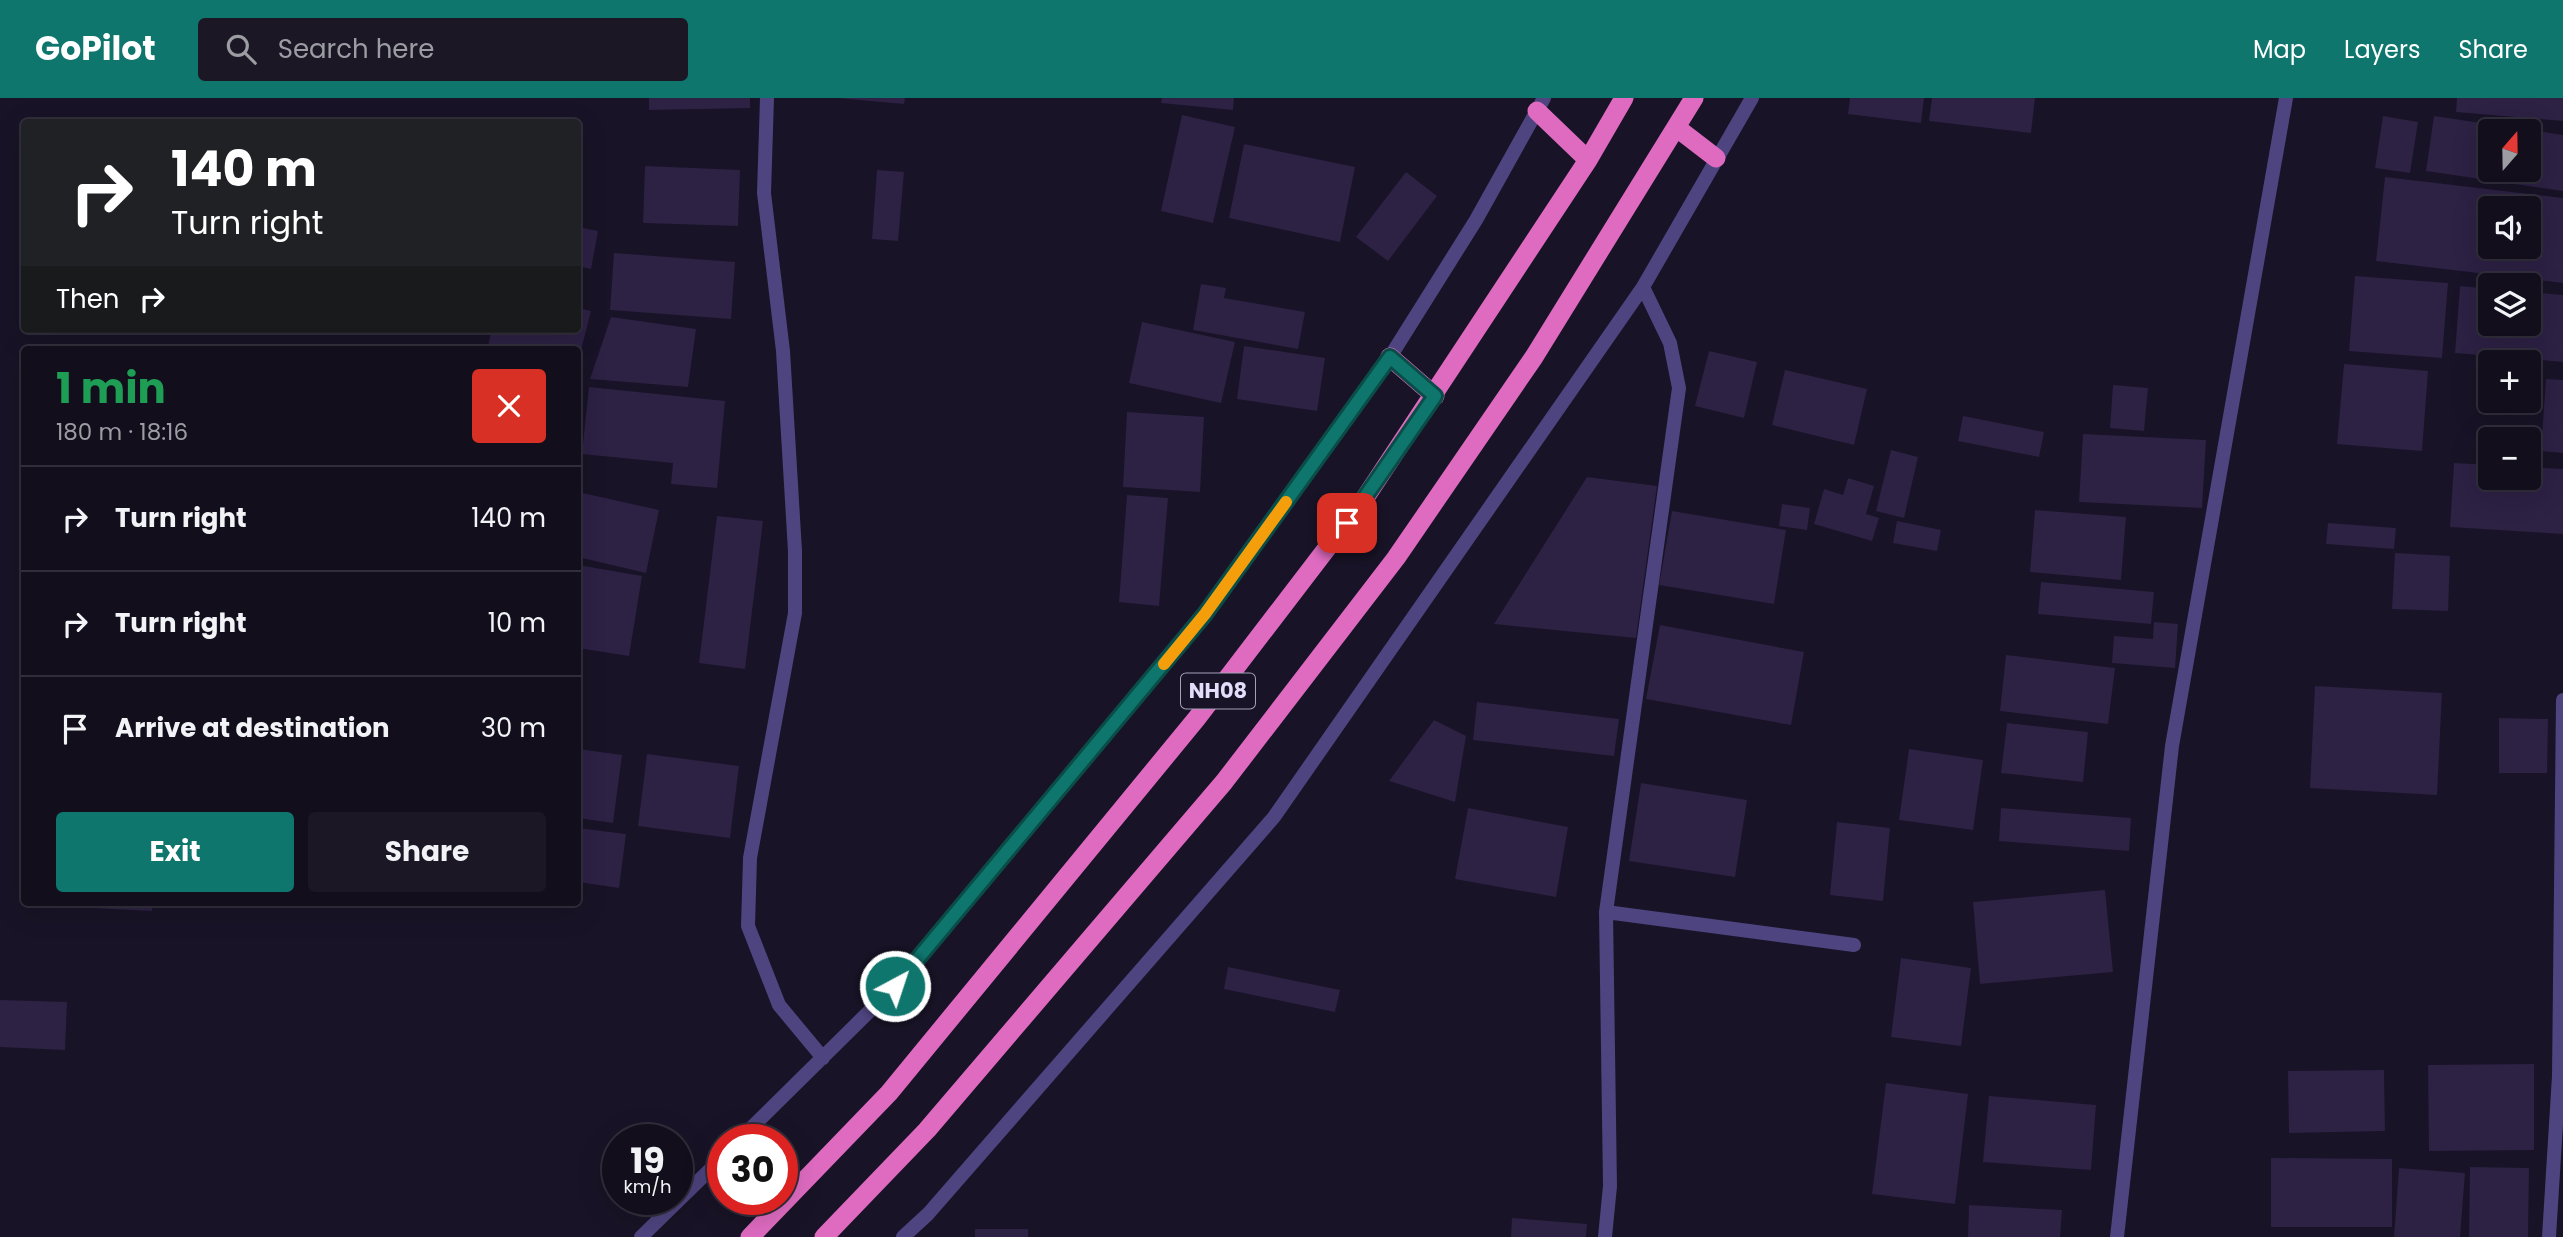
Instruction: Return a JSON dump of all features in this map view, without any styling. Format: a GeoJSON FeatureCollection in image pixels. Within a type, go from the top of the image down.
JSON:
{"type":"FeatureCollection","features":[{"type":"Feature","properties":{"kind":"highway","name":"NH08"},"geometry":{"type":"LineString","coordinates":[[750,1237],[889,1093],[1197,718],[1363,501],[1435,396],[1588,160],[1624,98]]}},
{"type":"Feature","properties":{"kind":"highway","name":"NH08"},"geometry":{"type":"LineString","coordinates":[[824,1237],[936,1120],[1224,782],[1396,558],[1534,357],[1694,98]]}},
{"type":"Feature","properties":{"kind":"highway"},"geometry":{"type":"LineString","coordinates":[[1540,104],[1588,160]]}},
{"type":"Feature","properties":{"kind":"highway"},"geometry":{"type":"LineString","coordinates":[[1677,128],[1716,158]]}},
{"type":"Feature","properties":{"kind":"highway"},"geometry":{"type":"LineString","coordinates":[[1390,357],[1435,396]]}},
{"type":"Feature","properties":{"kind":"street"},"geometry":{"type":"LineString","coordinates":[[767,98],[764,193],[783,351],[795,551],[795,613],[750,858],[748,926],[779,1005],[823,1058]]}},
{"type":"Feature","properties":{"kind":"street"},"geometry":{"type":"LineString","coordinates":[[904,1237],[928,1214],[1274,817],[1643,287],[1752,98]]}},
{"type":"Feature","properties":{"kind":"street"},"geometry":{"type":"LineString","coordinates":[[2117,1237],[2172,746],[2286,98]]}},
{"type":"Feature","properties":{"kind":"street"},"geometry":{"type":"LineString","coordinates":[[755,1124],[895,986],[1205,614],[1390,357],[1476,220],[1540,104]]}},
{"type":"Feature","properties":{"kind":"street"},"geometry":{"type":"LineString","coordinates":[[1605,1237],[1610,1186],[1606,912],[1679,388],[1670,343],[1643,287]]}},
{"type":"Feature","properties":{"kind":"street"},"geometry":{"type":"LineString","coordinates":[[2549,1237],[2561,1076],[2563,701]]}},
{"type":"Feature","properties":{"kind":"street"},"geometry":{"type":"LineString","coordinates":[[1606,912],[1854,945]]}},
{"type":"Feature","properties":{"kind":"street"},"geometry":{"type":"LineString","coordinates":[[641,1237],[707,1173]]}},
{"type":"Feature","properties":{"kind":"building"},"geometry":{"type":"Polygon","coordinates":[[[649,98],[750,98],[750,108],[649,110],[649,98]]]}},
{"type":"Feature","properties":{"kind":"building"},"geometry":{"type":"Polygon","coordinates":[[[837,98],[905,98],[904,104],[837,98]]]}},
{"type":"Feature","properties":{"kind":"building"},"geometry":{"type":"Polygon","coordinates":[[[1162,98],[1234,98],[1233,110],[1161,103],[1162,98]]]}},
{"type":"Feature","properties":{"kind":"building"},"geometry":{"type":"Polygon","coordinates":[[[1850,98],[1924,98],[1921,123],[1848,114],[1850,98]]]}},
{"type":"Feature","properties":{"kind":"building"},"geometry":{"type":"Polygon","coordinates":[[[1932,98],[2035,98],[2031,133],[1929,121],[1932,98]]]}},
{"type":"Feature","properties":{"kind":"building"},"geometry":{"type":"Polygon","coordinates":[[[2457,98],[2563,98],[2563,121],[2456,112],[2457,98]]]}},
{"type":"Feature","properties":{"kind":"building"},"geometry":{"type":"Polygon","coordinates":[[[1182,115],[1235,127],[1213,223],[1161,211],[1182,115]]]}},
{"type":"Feature","properties":{"kind":"building"},"geometry":{"type":"Polygon","coordinates":[[[2383,116],[2418,122],[2410,173],[2375,168],[2383,116]]]}},
{"type":"Feature","properties":{"kind":"building"},"geometry":{"type":"Polygon","coordinates":[[[2434,116],[2478,123],[2478,179],[2426,171],[2434,116]]]}},
{"type":"Feature","properties":{"kind":"building"},"geometry":{"type":"Polygon","coordinates":[[[2541,132],[2563,135],[2563,191],[2501,182],[2541,182],[2541,132]]]}},
{"type":"Feature","properties":{"kind":"building"},"geometry":{"type":"Polygon","coordinates":[[[1244,144],[1355,167],[1340,242],[1229,218],[1244,144]]]}},
{"type":"Feature","properties":{"kind":"building"},"geometry":{"type":"Polygon","coordinates":[[[645,166],[740,170],[738,226],[643,223],[645,166]]]}},
{"type":"Feature","properties":{"kind":"building"},"geometry":{"type":"Polygon","coordinates":[[[877,170],[904,172],[898,241],[872,239],[877,170]]]}},
{"type":"Feature","properties":{"kind":"building"},"geometry":{"type":"Polygon","coordinates":[[[1406,172],[1437,196],[1388,261],[1356,237],[1406,172]]]}},
{"type":"Feature","properties":{"kind":"building"},"geometry":{"type":"Polygon","coordinates":[[[2385,177],[2563,198],[2563,283],[2541,280],[2541,273],[2478,273],[2376,261],[2385,177]]]}},
{"type":"Feature","properties":{"kind":"building"},"geometry":{"type":"Polygon","coordinates":[[[581,228],[598,231],[591,269],[581,267],[581,228]]]}},
{"type":"Feature","properties":{"kind":"building"},"geometry":{"type":"Polygon","coordinates":[[[614,253],[735,262],[731,319],[610,310],[614,253]]]}},
{"type":"Feature","properties":{"kind":"building"},"geometry":{"type":"Polygon","coordinates":[[[2355,276],[2448,283],[2442,358],[2349,351],[2355,276]]]}},
{"type":"Feature","properties":{"kind":"building"},"geometry":{"type":"Polygon","coordinates":[[[1201,284],[1226,288],[1224,298],[1305,312],[1298,349],[1193,330],[1201,284]]]}},
{"type":"Feature","properties":{"kind":"building"},"geometry":{"type":"Polygon","coordinates":[[[2460,286],[2478,288],[2478,336],[2541,336],[2541,293],[2563,295],[2563,362],[2541,360],[2541,350],[2478,350],[2478,355],[2455,353],[2460,286]]]}},
{"type":"Feature","properties":{"kind":"building"},"geometry":{"type":"Polygon","coordinates":[[[581,309],[591,311],[581,350],[581,346],[488,346],[491,333],[581,333],[581,309]]]}},
{"type":"Feature","properties":{"kind":"building"},"geometry":{"type":"Polygon","coordinates":[[[611,317],[696,329],[688,387],[590,379],[611,317]]]}},
{"type":"Feature","properties":{"kind":"building"},"geometry":{"type":"Polygon","coordinates":[[[1142,322],[1235,342],[1221,403],[1129,383],[1142,322]]]}},
{"type":"Feature","properties":{"kind":"building"},"geometry":{"type":"Polygon","coordinates":[[[1244,346],[1325,358],[1317,411],[1237,399],[1244,346]]]}},
{"type":"Feature","properties":{"kind":"building"},"geometry":{"type":"Polygon","coordinates":[[[1709,351],[1757,362],[1744,418],[1695,406],[1709,351]]]}},
{"type":"Feature","properties":{"kind":"building"},"geometry":{"type":"Polygon","coordinates":[[[2344,364],[2428,371],[2422,451],[2337,444],[2344,364]]]}},
{"type":"Feature","properties":{"kind":"building"},"geometry":{"type":"Polygon","coordinates":[[[1785,370],[1867,389],[1854,445],[1772,425],[1785,370]]]}},
{"type":"Feature","properties":{"kind":"building"},"geometry":{"type":"Polygon","coordinates":[[[2546,379],[2563,380],[2563,453],[2541,451],[2546,379]]]}},
{"type":"Feature","properties":{"kind":"building"},"geometry":{"type":"Polygon","coordinates":[[[2113,385],[2148,388],[2144,431],[2110,428],[2113,385]]]}},
{"type":"Feature","properties":{"kind":"building"},"geometry":{"type":"Polygon","coordinates":[[[589,387],[725,401],[717,488],[671,484],[673,463],[582,454],[589,387]]]}},
{"type":"Feature","properties":{"kind":"building"},"geometry":{"type":"Polygon","coordinates":[[[1127,412],[1204,417],[1200,492],[1123,487],[1127,412]]]}},
{"type":"Feature","properties":{"kind":"building"},"geometry":{"type":"Polygon","coordinates":[[[1963,416],[2044,432],[2039,457],[1958,441],[1963,416]]]}},
{"type":"Feature","properties":{"kind":"building"},"geometry":{"type":"Polygon","coordinates":[[[2083,434],[2206,440],[2202,508],[2079,502],[2083,434]]]}},
{"type":"Feature","properties":{"kind":"building"},"geometry":{"type":"Polygon","coordinates":[[[1891,450],[1918,457],[1904,518],[1876,511],[1891,450]]]}},
{"type":"Feature","properties":{"kind":"building"},"geometry":{"type":"Polygon","coordinates":[[[2454,463],[2478,464],[2478,490],[2541,490],[2541,468],[2563,469],[2563,534],[2450,527],[2454,463]]]}},
{"type":"Feature","properties":{"kind":"building"},"geometry":{"type":"Polygon","coordinates":[[[1587,477],[1657,486],[1636,638],[1494,624],[1587,477]]]}},
{"type":"Feature","properties":{"kind":"building"},"geometry":{"type":"Polygon","coordinates":[[[1848,478],[1874,486],[1866,514],[1879,518],[1872,541],[1814,524],[1824,489],[1843,495],[1848,478]]]}},
{"type":"Feature","properties":{"kind":"building"},"geometry":{"type":"Polygon","coordinates":[[[581,493],[659,510],[646,573],[581,558],[581,493]]]}},
{"type":"Feature","properties":{"kind":"building"},"geometry":{"type":"Polygon","coordinates":[[[1127,495],[1168,498],[1159,606],[1119,602],[1127,495]]]}},
{"type":"Feature","properties":{"kind":"building"},"geometry":{"type":"Polygon","coordinates":[[[1782,504],[1810,508],[1807,530],[1779,526],[1782,504]]]}},
{"type":"Feature","properties":{"kind":"building"},"geometry":{"type":"Polygon","coordinates":[[[2035,510],[2126,517],[2121,580],[2030,572],[2035,510]]]}},
{"type":"Feature","properties":{"kind":"building"},"geometry":{"type":"Polygon","coordinates":[[[1672,511],[1786,530],[1774,604],[1659,585],[1672,511]]]}},
{"type":"Feature","properties":{"kind":"building"},"geometry":{"type":"Polygon","coordinates":[[[717,516],[763,521],[745,669],[699,663],[717,516]]]}},
{"type":"Feature","properties":{"kind":"building"},"geometry":{"type":"Polygon","coordinates":[[[1897,521],[1941,530],[1937,551],[1893,543],[1897,521]]]}},
{"type":"Feature","properties":{"kind":"building"},"geometry":{"type":"Polygon","coordinates":[[[2328,523],[2396,528],[2394,549],[2326,544],[2328,523]]]}},
{"type":"Feature","properties":{"kind":"building"},"geometry":{"type":"Polygon","coordinates":[[[2395,553],[2450,556],[2448,611],[2392,609],[2395,553]]]}},
{"type":"Feature","properties":{"kind":"building"},"geometry":{"type":"Polygon","coordinates":[[[581,566],[642,576],[629,656],[581,648],[581,566]]]}},
{"type":"Feature","properties":{"kind":"building"},"geometry":{"type":"Polygon","coordinates":[[[2041,582],[2154,592],[2151,624],[2038,614],[2041,582]]]}},
{"type":"Feature","properties":{"kind":"building"},"geometry":{"type":"Polygon","coordinates":[[[2154,622],[2178,624],[2175,668],[2112,663],[2114,636],[2153,639],[2154,622]]]}},
{"type":"Feature","properties":{"kind":"building"},"geometry":{"type":"Polygon","coordinates":[[[1660,625],[1804,652],[1791,725],[1646,699],[1660,625]]]}},
{"type":"Feature","properties":{"kind":"building"},"geometry":{"type":"Polygon","coordinates":[[[2006,655],[2115,668],[2108,724],[2000,711],[2006,655]]]}},
{"type":"Feature","properties":{"kind":"building"},"geometry":{"type":"Polygon","coordinates":[[[2315,686],[2442,693],[2437,795],[2310,788],[2315,686]]]}},
{"type":"Feature","properties":{"kind":"building"},"geometry":{"type":"Polygon","coordinates":[[[1477,702],[1619,719],[1614,756],[1473,740],[1477,702]]]}},
{"type":"Feature","properties":{"kind":"building"},"geometry":{"type":"Polygon","coordinates":[[[2499,718],[2548,719],[2547,773],[2499,773],[2499,718]]]}},
{"type":"Feature","properties":{"kind":"building"},"geometry":{"type":"Polygon","coordinates":[[[1434,720],[1466,736],[1455,802],[1389,781],[1434,720]]]}},
{"type":"Feature","properties":{"kind":"building"},"geometry":{"type":"Polygon","coordinates":[[[2007,723],[2088,732],[2083,782],[2001,773],[2007,723]]]}},
{"type":"Feature","properties":{"kind":"building"},"geometry":{"type":"Polygon","coordinates":[[[581,749],[622,755],[613,823],[581,818],[581,749]]]}},
{"type":"Feature","properties":{"kind":"building"},"geometry":{"type":"Polygon","coordinates":[[[1909,749],[1983,760],[1973,830],[1899,820],[1909,749]]]}},
{"type":"Feature","properties":{"kind":"building"},"geometry":{"type":"Polygon","coordinates":[[[647,754],[739,766],[730,838],[638,826],[647,754]]]}},
{"type":"Feature","properties":{"kind":"building"},"geometry":{"type":"Polygon","coordinates":[[[1641,783],[1747,800],[1735,877],[1629,861],[1641,783]]]}},
{"type":"Feature","properties":{"kind":"building"},"geometry":{"type":"Polygon","coordinates":[[[1468,808],[1568,827],[1556,897],[1455,879],[1468,808]]]}},
{"type":"Feature","properties":{"kind":"building"},"geometry":{"type":"Polygon","coordinates":[[[2001,808],[2131,818],[2129,851],[1999,841],[2001,808]]]}},
{"type":"Feature","properties":{"kind":"building"},"geometry":{"type":"Polygon","coordinates":[[[1837,822],[1890,828],[1883,901],[1830,895],[1837,822]]]}},
{"type":"Feature","properties":{"kind":"building"},"geometry":{"type":"Polygon","coordinates":[[[581,828],[626,834],[619,888],[581,882],[581,828]]]}},
{"type":"Feature","properties":{"kind":"building"},"geometry":{"type":"Polygon","coordinates":[[[2105,890],[2113,972],[1980,984],[1973,902],[2105,890]]]}},
{"type":"Feature","properties":{"kind":"building"},"geometry":{"type":"Polygon","coordinates":[[[92,906],[153,906],[152,911],[92,906]]]}},
{"type":"Feature","properties":{"kind":"building"},"geometry":{"type":"Polygon","coordinates":[[[1901,958],[1971,968],[1961,1046],[1891,1037],[1901,958]]]}},
{"type":"Feature","properties":{"kind":"building"},"geometry":{"type":"Polygon","coordinates":[[[1228,967],[1340,990],[1335,1012],[1224,989],[1228,967]]]}},
{"type":"Feature","properties":{"kind":"building"},"geometry":{"type":"Polygon","coordinates":[[[0,1000],[67,1002],[65,1050],[0,1047],[0,1000]]]}},
{"type":"Feature","properties":{"kind":"building"},"geometry":{"type":"Polygon","coordinates":[[[2534,1064],[2534,1150],[2429,1151],[2428,1065],[2534,1064]]]}},
{"type":"Feature","properties":{"kind":"building"},"geometry":{"type":"Polygon","coordinates":[[[2384,1070],[2385,1131],[2289,1133],[2288,1071],[2384,1070]]]}},
{"type":"Feature","properties":{"kind":"building"},"geometry":{"type":"Polygon","coordinates":[[[1886,1083],[1968,1094],[1955,1204],[1872,1194],[1886,1083]]]}},
{"type":"Feature","properties":{"kind":"building"},"geometry":{"type":"Polygon","coordinates":[[[1989,1096],[2096,1105],[2091,1170],[1983,1162],[1989,1096]]]}},
{"type":"Feature","properties":{"kind":"building"},"geometry":{"type":"Polygon","coordinates":[[[2271,1158],[2392,1159],[2392,1227],[2271,1227],[2271,1158]]]}},
{"type":"Feature","properties":{"kind":"building"},"geometry":{"type":"Polygon","coordinates":[[[2470,1167],[2529,1168],[2528,1237],[2469,1237],[2470,1167]]]}},
{"type":"Feature","properties":{"kind":"building"},"geometry":{"type":"Polygon","coordinates":[[[2399,1168],[2465,1173],[2460,1237],[2394,1237],[2399,1168]]]}},
{"type":"Feature","properties":{"kind":"building"},"geometry":{"type":"Polygon","coordinates":[[[1969,1205],[2062,1210],[2060,1237],[1968,1237],[1969,1205]]]}},
{"type":"Feature","properties":{"kind":"building"},"geometry":{"type":"Polygon","coordinates":[[[1512,1218],[1587,1224],[1586,1237],[1511,1237],[1512,1218]]]}},
{"type":"Feature","properties":{"kind":"building"},"geometry":{"type":"Polygon","coordinates":[[[975,1229],[1028,1229],[1028,1237],[975,1237],[975,1229]]]}},
{"type":"Feature","properties":{"kind":"slow traffic"},"geometry":{"type":"LineString","coordinates":[[1164,664],[1205,614],[1286,502]]}},
{"type":"Feature","properties":{"kind":"route"},"geometry":{"type":"LineString","coordinates":[[895,986],[1205,614],[1390,357],[1435,396],[1347,523]]}}]}
